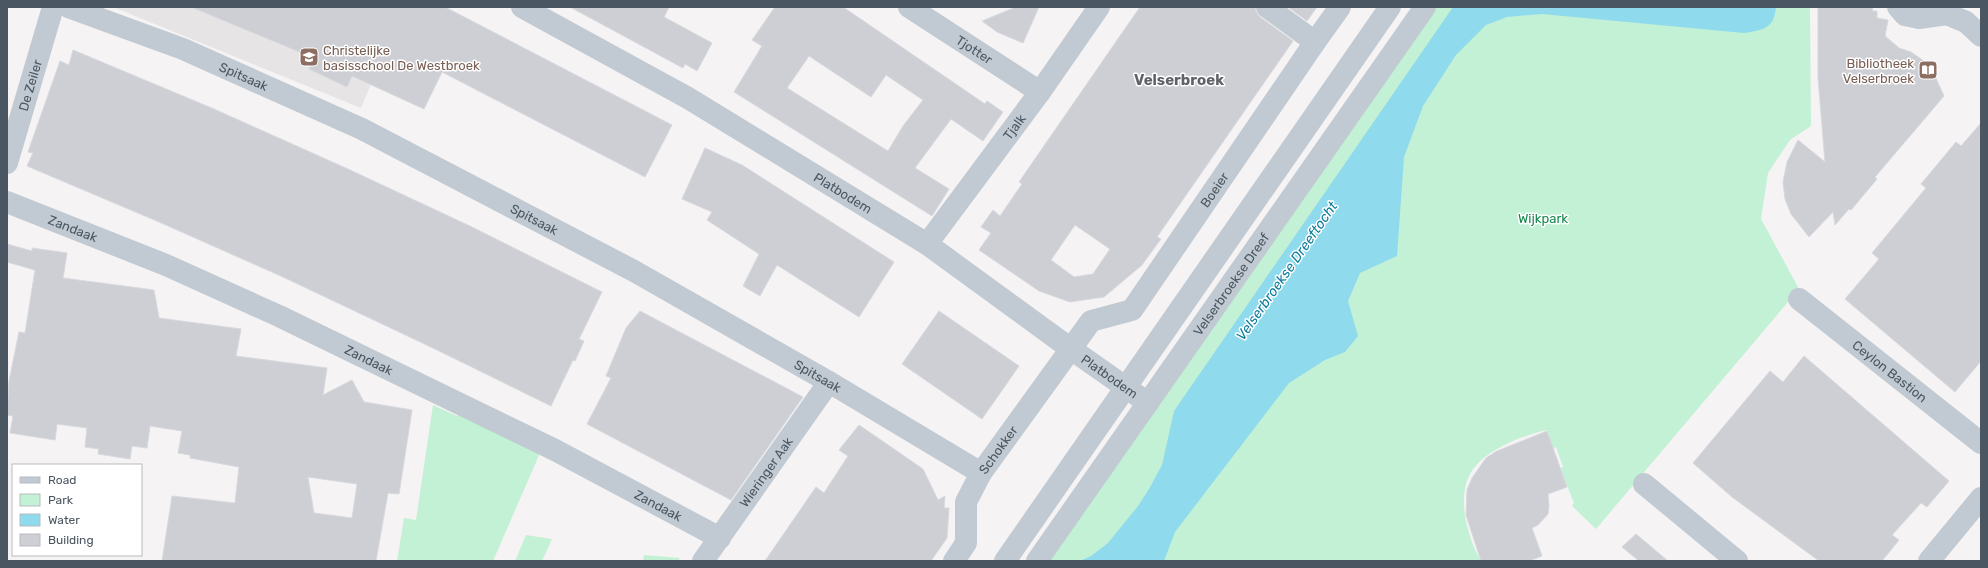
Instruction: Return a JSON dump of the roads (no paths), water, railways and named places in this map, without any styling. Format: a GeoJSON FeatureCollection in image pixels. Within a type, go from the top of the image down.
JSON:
{"type":"FeatureCollection","features":[{"type":"Feature","properties":{"kind":"street","name":"De Zeiler"},"geometry":{"type":"LineString","coordinates":[[7,163],[53,7]]}},
{"type":"Feature","properties":{"kind":"street","name":"Spitsaak"},"geometry":{"type":"LineString","coordinates":[[68,7],[183,49],[362,129],[634,271],[829,382],[981,473]]}},
{"type":"Feature","properties":{"kind":"street","name":"Platbodem"},"geometry":{"type":"LineString","coordinates":[[522,7],[688,98],[927,244],[1148,403]]}},
{"type":"Feature","properties":{"kind":"street","name":"Tjotter"},"geometry":{"type":"LineString","coordinates":[[909,7],[1040,92]]}},
{"type":"Feature","properties":{"kind":"street","name":"Tjalk"},"geometry":{"type":"LineString","coordinates":[[927,244],[1040,92],[1099,7]]}},
{"type":"Feature","properties":{"kind":"street"},"geometry":{"type":"LineString","coordinates":[[1267,7],[1315,42]]}},
{"type":"Feature","properties":{"kind":"street","name":"Boeier"},"geometry":{"type":"LineString","coordinates":[[1071,349],[1091,321],[1132,310],[1340,7]]}},
{"type":"Feature","properties":{"kind":"street","name":"Velserbroekse Dreef"},"geometry":{"type":"LineString","coordinates":[[1005,561],[1390,7]]}},
{"type":"Feature","properties":{"kind":"street","name":"Velserbroekse Dreef"},"geometry":{"type":"LineString","coordinates":[[1037,561],[1425,7]]}},
{"type":"Feature","properties":{"kind":"street"},"geometry":{"type":"LineString","coordinates":[[1898,7],[1905,15],[1919,18],[1946,10],[1966,22],[1981,36]]}},
{"type":"Feature","properties":{"kind":"street","name":"Zandaak"},"geometry":{"type":"LineString","coordinates":[[7,202],[166,265],[279,316],[555,450],[720,538]]}},
{"type":"Feature","properties":{"kind":"street","name":"Ceylon Bastion"},"geometry":{"type":"LineString","coordinates":[[1799,299],[1981,443]]}},
{"type":"Feature","properties":{"kind":"street","name":"Schokker"},"geometry":{"type":"LineString","coordinates":[[954,561],[966,543],[966,502],[981,473],[1071,349]]}},
{"type":"Feature","properties":{"kind":"street","name":"Wieringer Aak"},"geometry":{"type":"LineString","coordinates":[[703,561],[829,382]]}},
{"type":"Feature","properties":{"kind":"street"},"geometry":{"type":"LineString","coordinates":[[1644,484],[1737,561]]}},
{"type":"Feature","properties":{"kind":"street"},"geometry":{"type":"LineString","coordinates":[[1929,561],[1979,504]]}},
{"type":"Feature","properties":{"kind":"water","name":"Velserbroekse Dreeftocht"},"geometry":{"type":"Polygon","coordinates":[[[1453,7],[1776,7],[1773,20],[1770,24],[1757,31],[1744,33],[1542,14],[1507,17],[1486,25],[1456,55],[1423,106],[1404,157],[1397,256],[1360,273],[1348,301],[1358,336],[1345,352],[1325,360],[1289,383],[1175,532],[1164,561],[1080,561],[1091,556],[1108,543],[1138,506],[1162,465],[1174,411],[1453,7]]]}},
{"type":"Feature","properties":{"kind":"place","name":"Christelijke basisschool De Westbroek"},"geometry":{"type":"Point","coordinates":[309,57]}},
{"type":"Feature","properties":{"kind":"place","name":"Bibliotheek Velserbroek"},"geometry":{"type":"Point","coordinates":[1928,70]}},
{"type":"Feature","properties":{"kind":"district","name":"Velserbroek"},"geometry":{"type":"Point","coordinates":[1179,80]}},
{"type":"Feature","properties":{"kind":"park label","name":"Wijkpark"},"geometry":{"type":"Point","coordinates":[1543,218]}}]}
